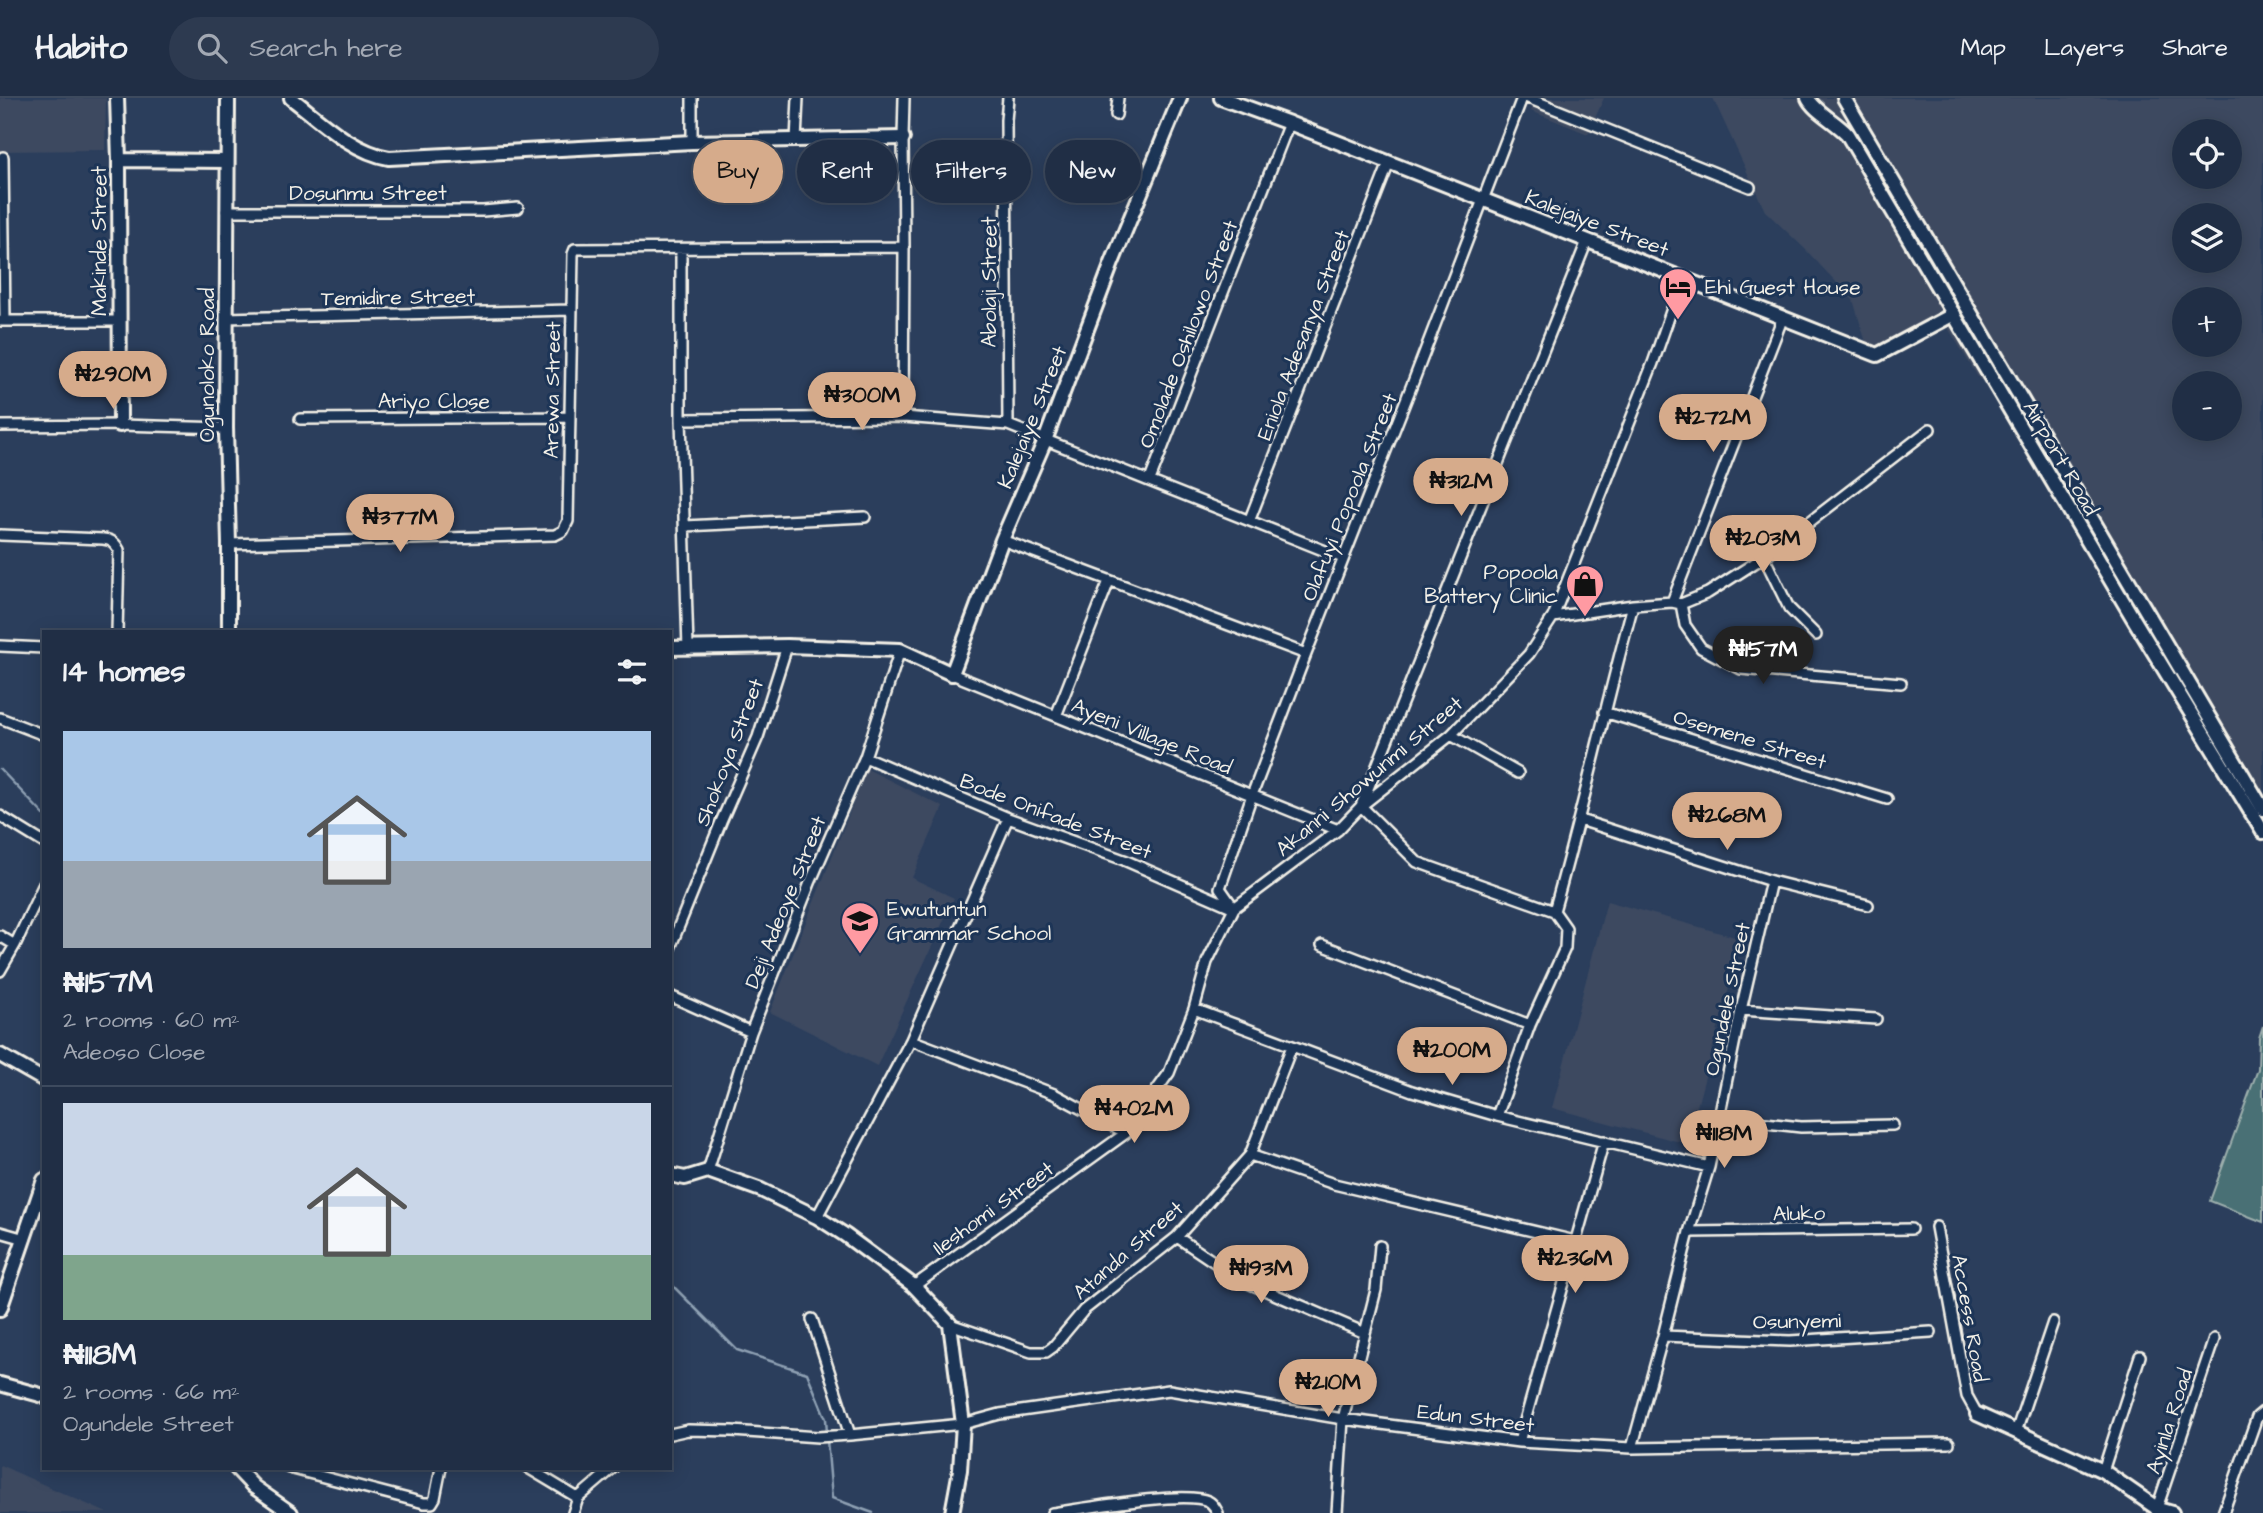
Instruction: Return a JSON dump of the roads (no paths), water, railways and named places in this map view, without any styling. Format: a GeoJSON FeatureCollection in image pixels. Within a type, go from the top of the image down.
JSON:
{"type":"FeatureCollection","features":[{"type":"Feature","properties":{"kind":"street","name":"Makinde Street"},"geometry":{"type":"LineString","coordinates":[[117,98],[120,425]]}},
{"type":"Feature","properties":{"kind":"street","name":"Ogunoloko Road"},"geometry":{"type":"LineString","coordinates":[[228,98],[226,428],[229,630]]}},
{"type":"Feature","properties":{"kind":"street"},"geometry":{"type":"LineString","coordinates":[[291,98],[352,143],[375,156],[389,158],[692,142],[902,138]]}},
{"type":"Feature","properties":{"kind":"street"},"geometry":{"type":"LineString","coordinates":[[692,98],[692,142]]}},
{"type":"Feature","properties":{"kind":"street"},"geometry":{"type":"LineString","coordinates":[[796,141],[798,98]]}},
{"type":"Feature","properties":{"kind":"street"},"geometry":{"type":"LineString","coordinates":[[903,417],[904,98]]}},
{"type":"Feature","properties":{"kind":"street","name":"Abolaji Street"},"geometry":{"type":"LineString","coordinates":[[1008,98],[1008,425]]}},
{"type":"Feature","properties":{"kind":"street"},"geometry":{"type":"LineString","coordinates":[[1116,116],[1118,98]]}},
{"type":"Feature","properties":{"kind":"street","name":"Kalejaiye Street"},"geometry":{"type":"LineString","coordinates":[[952,674],[1002,540],[1046,438],[1112,263],[1180,98]]}},
{"type":"Feature","properties":{"kind":"street","name":"Kalejaiye Street"},"geometry":{"type":"LineString","coordinates":[[1221,98],[1877,355],[1954,314]]}},
{"type":"Feature","properties":{"kind":"street","name":"Olafuyi Popoola Street"},"geometry":{"type":"LineString","coordinates":[[1234,908],[1220,888],[1252,795],[1522,98]]}},
{"type":"Feature","properties":{"kind":"street"},"geometry":{"type":"LineString","coordinates":[[1528,98],[1750,187]]}},
{"type":"Feature","properties":{"kind":"street","name":"Airport Road"},"geometry":{"type":"LineString","coordinates":[[1808,98],[1814,108],[1847,134],[2133,618],[2263,832]]}},
{"type":"Feature","properties":{"kind":"street"},"geometry":{"type":"LineString","coordinates":[[1820,111],[1832,110],[1843,98]]}},
{"type":"Feature","properties":{"kind":"street","name":"Airport Road"},"geometry":{"type":"LineString","coordinates":[[1843,98],[2263,809]]}},
{"type":"Feature","properties":{"kind":"street","name":"Omolade Oshilowo Street"},"geometry":{"type":"LineString","coordinates":[[1150,480],[1289,123]]}},
{"type":"Feature","properties":{"kind":"street"},"geometry":{"type":"LineString","coordinates":[[3,158],[2,321],[118,321]]}},
{"type":"Feature","properties":{"kind":"street"},"geometry":{"type":"LineString","coordinates":[[119,160],[226,161]]}},
{"type":"Feature","properties":{"kind":"street","name":"Eniola Adesanya Street"},"geometry":{"type":"LineString","coordinates":[[1250,520],[1389,163]]}},
{"type":"Feature","properties":{"kind":"street","name":"Dosunmu Street"},"geometry":{"type":"LineString","coordinates":[[226,211],[483,211],[514,208]]}},
{"type":"Feature","properties":{"kind":"street"},"geometry":{"type":"LineString","coordinates":[[1497,1116],[1530,1025],[1565,948],[1566,929],[1554,911],[1417,862],[1362,806],[1587,241]]}},
{"type":"Feature","properties":{"kind":"street"},"geometry":{"type":"LineString","coordinates":[[688,649],[681,419],[681,249],[905,247]]}},
{"type":"Feature","properties":{"kind":"street","name":"Arewa Street"},"geometry":{"type":"LineString","coordinates":[[229,544],[555,535],[563,531],[568,521],[571,310],[575,248],[681,249]]}},
{"type":"Feature","properties":{"kind":"street","name":"Akanni Showunmi Street"},"geometry":{"type":"LineString","coordinates":[[1234,908],[1338,830],[1362,806],[1451,735],[1529,654],[1553,617],[1653,363],[1683,277]]}},
{"type":"Feature","properties":{"kind":"street","name":"Temidire Street"},"geometry":{"type":"LineString","coordinates":[[226,318],[571,310]]}},
{"type":"Feature","properties":{"kind":"street"},"geometry":{"type":"LineString","coordinates":[[1783,317],[1676,603],[1685,625],[1700,648],[1741,669],[1901,683]]}},
{"type":"Feature","properties":{"kind":"street","name":"Ariyo Close"},"geometry":{"type":"LineString","coordinates":[[300,419],[569,417]]}},
{"type":"Feature","properties":{"kind":"street"},"geometry":{"type":"LineString","coordinates":[[681,419],[903,417],[1008,425],[1343,558]]}},
{"type":"Feature","properties":{"kind":"street"},"geometry":{"type":"LineString","coordinates":[[0,426],[226,428]]}},
{"type":"Feature","properties":{"kind":"street"},"geometry":{"type":"LineString","coordinates":[[1553,617],[1633,605],[1676,603],[1709,593],[1764,557],[1930,429]]}},
{"type":"Feature","properties":{"kind":"street"},"geometry":{"type":"LineString","coordinates":[[685,526],[865,517]]}},
{"type":"Feature","properties":{"kind":"street"},"geometry":{"type":"LineString","coordinates":[[0,535],[103,539],[116,543],[119,550],[117,630]]}},
{"type":"Feature","properties":{"kind":"street"},"geometry":{"type":"LineString","coordinates":[[1002,540],[1306,654]]}},
{"type":"Feature","properties":{"kind":"street"},"geometry":{"type":"LineString","coordinates":[[1764,557],[1789,608],[1816,635]]}},
{"type":"Feature","properties":{"kind":"street"},"geometry":{"type":"LineString","coordinates":[[1056,716],[1109,582]]}},
{"type":"Feature","properties":{"kind":"street"},"geometry":{"type":"LineString","coordinates":[[1554,911],[1580,820],[1604,712],[1633,605]]}},
{"type":"Feature","properties":{"kind":"street"},"geometry":{"type":"LineString","coordinates":[[0,646],[42,648]]}},
{"type":"Feature","properties":{"kind":"street"},"geometry":{"type":"LineString","coordinates":[[672,649],[787,646],[900,650],[952,674]]}},
{"type":"Feature","properties":{"kind":"street","name":"Shokoya Street"},"geometry":{"type":"LineString","coordinates":[[672,943],[758,737],[787,646]]}},
{"type":"Feature","properties":{"kind":"street","name":"Deji Adeoye Street"},"geometry":{"type":"LineString","coordinates":[[708,1171],[751,1032],[810,883],[865,757],[900,650]]}},
{"type":"Feature","properties":{"kind":"street","name":"Ayeni Village Road"},"geometry":{"type":"LineString","coordinates":[[952,674],[1338,830]]}},
{"type":"Feature","properties":{"kind":"street","name":"Osemene Street"},"geometry":{"type":"LineString","coordinates":[[1604,712],[1887,799]]}},
{"type":"Feature","properties":{"kind":"street"},"geometry":{"type":"LineString","coordinates":[[0,718],[42,734]]}},
{"type":"Feature","properties":{"kind":"street"},"geometry":{"type":"LineString","coordinates":[[1451,735],[1518,773]]}},
{"type":"Feature","properties":{"kind":"street","name":"Bode Onifade Street"},"geometry":{"type":"LineString","coordinates":[[865,757],[1007,818],[1124,860],[1234,908]]}},
{"type":"Feature","properties":{"kind":"street"},"geometry":{"type":"LineString","coordinates":[[0,816],[42,842]]}},
{"type":"Feature","properties":{"kind":"street"},"geometry":{"type":"LineString","coordinates":[[817,1217],[911,1040],[1007,818]]}},
{"type":"Feature","properties":{"kind":"street"},"geometry":{"type":"LineString","coordinates":[[1580,820],[1770,881],[1868,905]]}},
{"type":"Feature","properties":{"kind":"street","name":"Ogundele Street"},"geometry":{"type":"LineString","coordinates":[[1632,1448],[1689,1232],[1709,1167],[1770,881]]}},
{"type":"Feature","properties":{"kind":"street"},"geometry":{"type":"LineString","coordinates":[[0,971],[42,888]]}},
{"type":"Feature","properties":{"kind":"street","name":"Ileshomi Street"},"geometry":{"type":"LineString","coordinates":[[914,1286],[1126,1133],[1169,1073],[1194,1009],[1206,962],[1234,908]]}},
{"type":"Feature","properties":{"kind":"street"},"geometry":{"type":"LineString","coordinates":[[0,936],[15,945]]}},
{"type":"Feature","properties":{"kind":"street"},"geometry":{"type":"LineString","coordinates":[[1322,945],[1530,1025]]}},
{"type":"Feature","properties":{"kind":"street"},"geometry":{"type":"LineString","coordinates":[[672,997],[751,1032]]}},
{"type":"Feature","properties":{"kind":"street"},"geometry":{"type":"LineString","coordinates":[[1194,1009],[1412,1091],[1497,1116],[1709,1167]]}},
{"type":"Feature","properties":{"kind":"street"},"geometry":{"type":"LineString","coordinates":[[1741,1010],[1876,1019]]}},
{"type":"Feature","properties":{"kind":"street"},"geometry":{"type":"LineString","coordinates":[[911,1040],[1054,1094],[1126,1133]]}},
{"type":"Feature","properties":{"kind":"street","name":"Atanda Street"},"geometry":{"type":"LineString","coordinates":[[950,1324],[1031,1352],[1046,1352],[1053,1347],[1084,1310],[1177,1237],[1250,1155],[1292,1046]]}},
{"type":"Feature","properties":{"kind":"street"},"geometry":{"type":"LineString","coordinates":[[0,1055],[42,1079]]}},
{"type":"Feature","properties":{"kind":"street"},"geometry":{"type":"LineString","coordinates":[[1720,1118],[1801,1127],[1893,1125]]}},
{"type":"Feature","properties":{"kind":"street"},"geometry":{"type":"LineString","coordinates":[[1518,1442],[1604,1141]]}},
{"type":"Feature","properties":{"kind":"street"},"geometry":{"type":"LineString","coordinates":[[1250,1155],[1335,1184],[1575,1241]]}},
{"type":"Feature","properties":{"kind":"street"},"geometry":{"type":"LineString","coordinates":[[672,1175],[685,1178],[708,1171],[761,1190],[817,1217],[914,1286],[950,1324],[963,1424],[960,1470],[952,1513]]}},
{"type":"Feature","properties":{"kind":"street"},"geometry":{"type":"LineString","coordinates":[[0,1309],[42,1186]]}},
{"type":"Feature","properties":{"kind":"street","name":"Access Road"},"geometry":{"type":"LineString","coordinates":[[1936,1227],[1967,1396],[1977,1414]]}},
{"type":"Feature","properties":{"kind":"street","name":"Aluko"},"geometry":{"type":"LineString","coordinates":[[1689,1232],[1911,1228]]}},
{"type":"Feature","properties":{"kind":"street"},"geometry":{"type":"LineString","coordinates":[[0,1232],[25,1239]]}},
{"type":"Feature","properties":{"kind":"street"},"geometry":{"type":"LineString","coordinates":[[1177,1237],[1241,1280],[1365,1333]]}},
{"type":"Feature","properties":{"kind":"street"},"geometry":{"type":"LineString","coordinates":[[1337,1513],[1343,1419],[1376,1290],[1380,1246]]}},
{"type":"Feature","properties":{"kind":"street"},"geometry":{"type":"LineString","coordinates":[[812,1319],[850,1435]]}},
{"type":"Feature","properties":{"kind":"street"},"geometry":{"type":"LineString","coordinates":[[2016,1432],[2053,1322]]}},
{"type":"Feature","properties":{"kind":"street","name":"Osunyemi"},"geometry":{"type":"LineString","coordinates":[[1663,1336],[1790,1341],[1931,1332]]}},
{"type":"Feature","properties":{"kind":"street","name":"Ayinla Road"},"geometry":{"type":"LineString","coordinates":[[2157,1511],[2214,1339]]}},
{"type":"Feature","properties":{"kind":"street"},"geometry":{"type":"LineString","coordinates":[[2103,1471],[2140,1356]]}},
{"type":"Feature","properties":{"kind":"street"},"geometry":{"type":"LineString","coordinates":[[0,1384],[42,1395]]}},
{"type":"Feature","properties":{"kind":"street","name":"Edun Street"},"geometry":{"type":"LineString","coordinates":[[672,1434],[688,1430],[733,1430],[818,1437],[850,1435],[963,1424],[1000,1414],[1169,1390],[1343,1419],[1518,1442],[1632,1448],[1949,1443]]}},
{"type":"Feature","properties":{"kind":"street"},"geometry":{"type":"LineString","coordinates":[[2223,1513],[2257,1417],[2263,1412]]}},
{"type":"Feature","properties":{"kind":"street"},"geometry":{"type":"LineString","coordinates":[[1977,1414],[2103,1471],[2157,1511],[2172,1513]]}},
{"type":"Feature","properties":{"kind":"street"},"geometry":{"type":"LineString","coordinates":[[238,1470],[254,1487],[291,1513]]}},
{"type":"Feature","properties":{"kind":"street"},"geometry":{"type":"LineString","coordinates":[[297,1470],[424,1503],[432,1503],[435,1498],[441,1470]]}},
{"type":"Feature","properties":{"kind":"street"},"geometry":{"type":"LineString","coordinates":[[573,1513],[578,1498],[611,1470]]}},
{"type":"Feature","properties":{"kind":"street"},"geometry":{"type":"LineString","coordinates":[[538,1471],[578,1498]]}},
{"type":"Feature","properties":{"kind":"street"},"geometry":{"type":"LineString","coordinates":[[1052,1513],[1120,1503],[1194,1497],[1207,1500],[1214,1505],[1218,1513]]}},
{"type":"Feature","properties":{"kind":"waterway"},"geometry":{"type":"LineString","coordinates":[[0,769],[42,813]]}},
{"type":"Feature","properties":{"kind":"waterway"},"geometry":{"type":"LineString","coordinates":[[672,1285],[737,1350],[807,1373],[826,1419],[827,1433]]}},
{"type":"Feature","properties":{"kind":"waterway"},"geometry":{"type":"LineString","coordinates":[[827,1440],[832,1498],[873,1513]]}},
{"type":"Feature","properties":{"kind":"place","name":"Ehi Guest House"},"geometry":{"type":"Point","coordinates":[1678,321]}},
{"type":"Feature","properties":{"kind":"place","name":"Popoola Battery Clinic"},"geometry":{"type":"Point","coordinates":[1585,618]}},
{"type":"Feature","properties":{"kind":"place","name":"Ewutuntun Grammar School"},"geometry":{"type":"Point","coordinates":[860,955]}}]}
